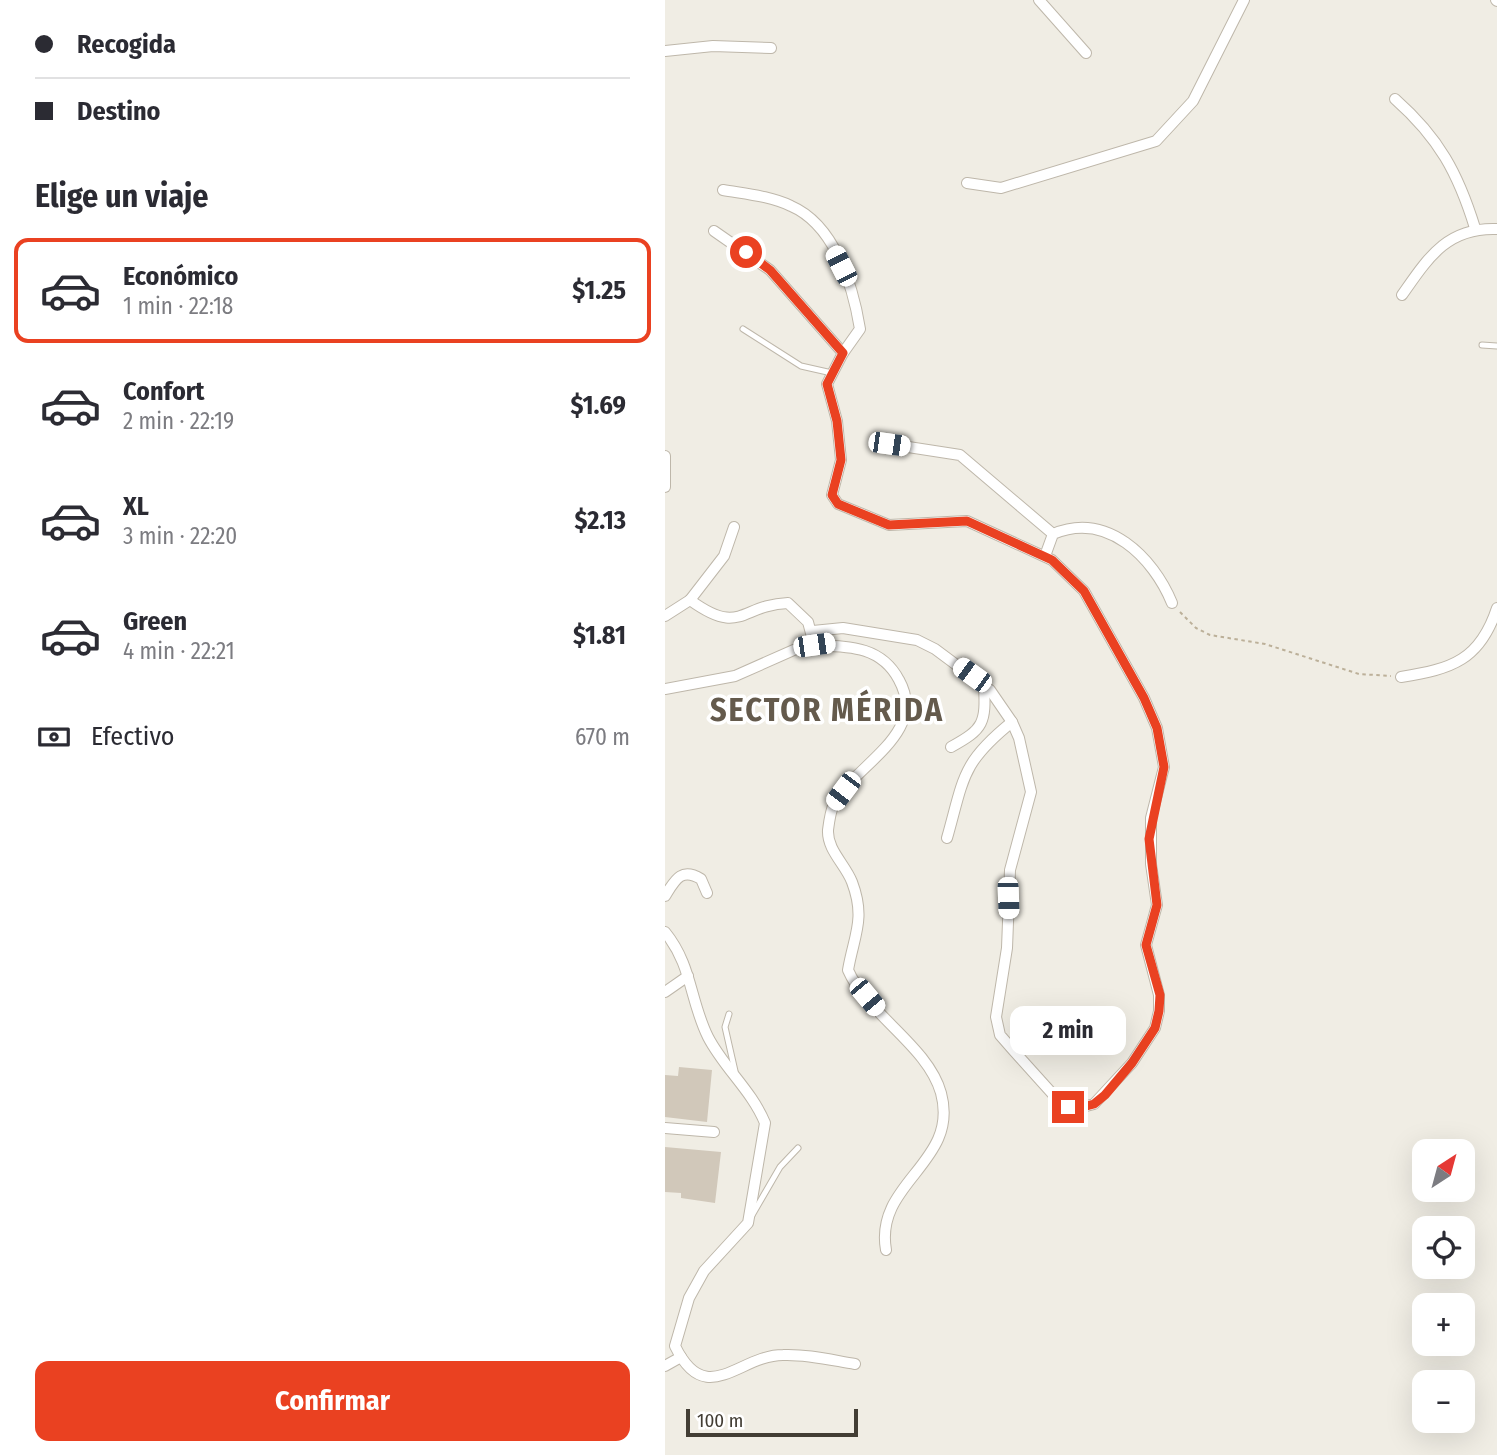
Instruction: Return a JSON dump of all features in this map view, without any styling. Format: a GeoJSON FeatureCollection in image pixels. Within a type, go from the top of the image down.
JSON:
{"type":"FeatureCollection","features":[{"type":"Feature","properties":{"kind":"street"},"geometry":{"type":"LineString","coordinates":[[1039,0],[1086,53]]}},
{"type":"Feature","properties":{"kind":"street"},"geometry":{"type":"LineString","coordinates":[[967,183],[1001,188],[1156,141],[1193,101],[1244,0]]}},
{"type":"Feature","properties":{"kind":"street"},"geometry":{"type":"LineString","coordinates":[[665,51],[713,46],[771,48]]}},
{"type":"Feature","properties":{"kind":"street"},"geometry":{"type":"LineString","coordinates":[[1395,99],[1416,118],[1448,158],[1462,186],[1475,228]]}},
{"type":"Feature","properties":{"kind":"street"},"geometry":{"type":"LineString","coordinates":[[723,190],[775,199],[795,207],[814,221],[853,289],[860,329],[843,353],[827,384],[839,432],[841,460],[832,495],[838,504],[889,525],[967,521],[1045,556],[1084,591],[1144,698],[1157,728],[1164,767],[1149,839],[1157,905],[1146,945],[1160,995],[1155,1028],[1132,1063],[1094,1104],[1075,1109],[1058,1100],[1000,1035],[996,1017],[1007,948],[1010,870],[1031,792],[1028,768],[1012,722],[984,685],[935,649],[917,640],[843,628],[813,631]]}},
{"type":"Feature","properties":{"kind":"street"},"geometry":{"type":"LineString","coordinates":[[1402,295],[1440,247],[1475,228],[1497,229]]}},
{"type":"Feature","properties":{"kind":"street"},"geometry":{"type":"LineString","coordinates":[[714,231],[770,270],[843,353]]}},
{"type":"Feature","properties":{"kind":"street"},"geometry":{"type":"LineString","coordinates":[[889,444],[960,455],[1053,534]]}},
{"type":"Feature","properties":{"kind":"street"},"geometry":{"type":"LineString","coordinates":[[665,456],[665,487]]}},
{"type":"Feature","properties":{"kind":"street"},"geometry":{"type":"LineString","coordinates":[[665,616],[690,600],[724,556],[734,527]]}},
{"type":"Feature","properties":{"kind":"street"},"geometry":{"type":"LineString","coordinates":[[1045,556],[1053,534],[1064,529],[1096,529],[1127,541],[1166,589],[1172,603]]}},
{"type":"Feature","properties":{"kind":"street"},"geometry":{"type":"LineString","coordinates":[[690,600],[727,618],[740,618],[766,607],[788,603],[800,612],[813,631]]}},
{"type":"Feature","properties":{"kind":"street"},"geometry":{"type":"LineString","coordinates":[[1401,677],[1419,674],[1467,657],[1484,642],[1497,608]]}},
{"type":"Feature","properties":{"kind":"street"},"geometry":{"type":"LineString","coordinates":[[805,645],[813,631]]}},
{"type":"Feature","properties":{"kind":"street"},"geometry":{"type":"LineString","coordinates":[[665,690],[735,676],[805,645],[830,643],[868,652],[893,669],[904,694],[904,708],[895,736],[834,804],[828,833],[833,852],[852,883],[860,920],[848,970],[934,1075],[943,1103],[943,1125],[936,1147],[895,1198],[888,1213],[884,1232],[886,1251]]}},
{"type":"Feature","properties":{"kind":"street"},"geometry":{"type":"LineString","coordinates":[[951,747],[980,728],[984,719],[984,685]]}},
{"type":"Feature","properties":{"kind":"street"},"geometry":{"type":"LineString","coordinates":[[947,838],[970,762],[982,746],[1012,722]]}},
{"type":"Feature","properties":{"kind":"street"},"geometry":{"type":"LineString","coordinates":[[665,896],[680,875],[686,873],[701,879],[707,893]]}},
{"type":"Feature","properties":{"kind":"street"},"geometry":{"type":"LineString","coordinates":[[665,932],[685,961],[707,1035],[759,1108],[765,1123],[748,1223],[704,1271],[689,1298],[675,1346],[681,1357],[708,1378],[720,1378],[754,1362],[781,1354],[855,1364]]}},
{"type":"Feature","properties":{"kind":"street"},"geometry":{"type":"LineString","coordinates":[[665,992],[688,976]]}},
{"type":"Feature","properties":{"kind":"street"},"geometry":{"type":"LineString","coordinates":[[665,1128],[714,1132]]}},
{"type":"Feature","properties":{"kind":"street"},"geometry":{"type":"LineString","coordinates":[[665,1366],[681,1357]]}},
{"type":"Feature","properties":{"kind":"lane"},"geometry":{"type":"LineString","coordinates":[[743,329],[801,366],[832,373]]}},
{"type":"Feature","properties":{"kind":"lane"},"geometry":{"type":"LineString","coordinates":[[1482,345],[1497,346]]}},
{"type":"Feature","properties":{"kind":"lane"},"geometry":{"type":"LineString","coordinates":[[729,1014],[725,1027],[737,1080]]}},
{"type":"Feature","properties":{"kind":"lane"},"geometry":{"type":"LineString","coordinates":[[748,1223],[780,1167],[798,1147]]}},
{"type":"Feature","properties":{"kind":"path"},"geometry":{"type":"LineString","coordinates":[[1172,603],[1196,628],[1210,635],[1265,644],[1359,674],[1401,677]]}},
{"type":"Feature","properties":{"kind":"building"},"geometry":{"type":"Polygon","coordinates":[[[679,1067],[712,1070],[707,1122],[665,1117],[665,1075],[678,1076],[679,1067]]]}},
{"type":"Feature","properties":{"kind":"building"},"geometry":{"type":"Polygon","coordinates":[[[665,1147],[721,1152],[715,1203],[681,1198],[681,1193],[665,1192],[665,1147]]]}},
{"type":"Feature","properties":{"kind":"district","name":"SECTOR MÉRIDA"},"geometry":{"type":"Point","coordinates":[827,710]}},
{"type":"Feature","properties":{"kind":"route"},"geometry":{"type":"LineString","coordinates":[[746,252],[770,270],[843,353],[827,384],[839,432],[841,460],[832,495],[838,504],[889,525],[967,521],[1052,560],[1084,591],[1144,698],[1157,728],[1164,767],[1151,818],[1149,839],[1157,905],[1146,945],[1160,995],[1159,1011],[1155,1028],[1132,1063],[1105,1095],[1094,1104],[1075,1109],[1068,1107]]}}]}
